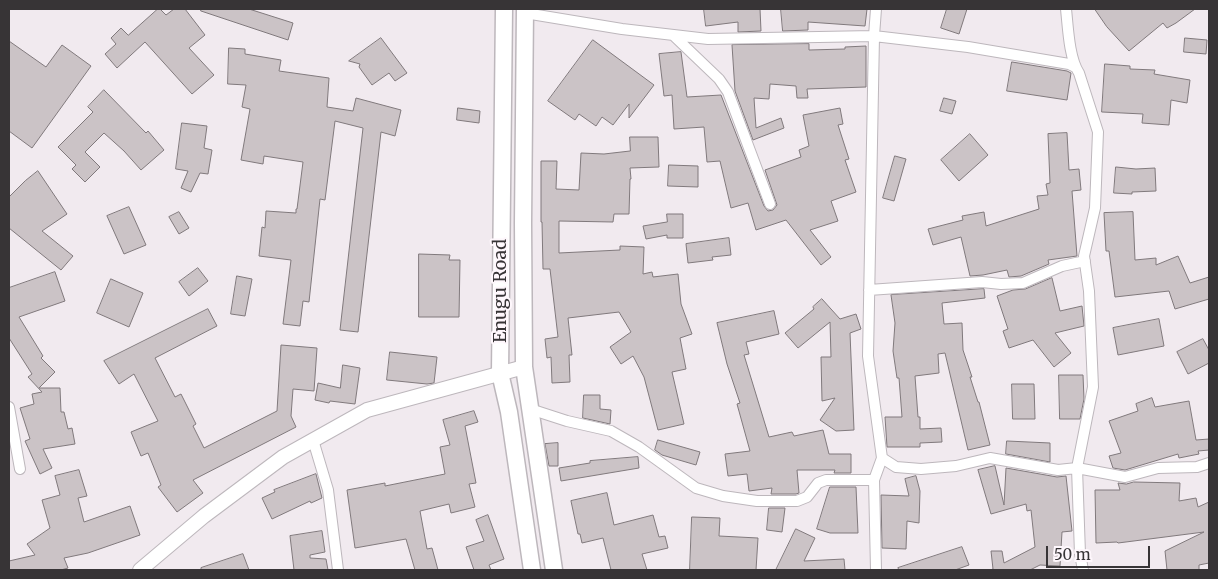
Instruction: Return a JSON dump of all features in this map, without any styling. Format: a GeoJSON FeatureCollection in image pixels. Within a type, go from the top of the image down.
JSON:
{"type":"FeatureCollection","features":[{"type":"Feature","properties":{"kind":"main road","name":"Enugu Road"},"geometry":{"type":"LineString","coordinates":[[504,9],[500,373],[509,412],[532,570]]}},
{"type":"Feature","properties":{"kind":"main road"},"geometry":{"type":"LineString","coordinates":[[525,11],[524,367],[554,570]]}},
{"type":"Feature","properties":{"kind":"street"},"geometry":{"type":"LineString","coordinates":[[876,9],[868,356],[882,458],[874,480],[876,570]]}},
{"type":"Feature","properties":{"kind":"street"},"geometry":{"type":"LineString","coordinates":[[1066,9],[1068,32],[1075,67],[1079,73],[1098,132],[1094,208],[1084,256],[1089,291],[1093,387],[1077,468],[1080,554],[1083,570]]}},
{"type":"Feature","properties":{"kind":"street"},"geometry":{"type":"LineString","coordinates":[[525,11],[622,29],[708,38],[874,36],[968,47],[1069,64],[1075,67]]}},
{"type":"Feature","properties":{"kind":"street"},"geometry":{"type":"LineString","coordinates":[[673,35],[719,79],[728,92],[770,204]]}},
{"type":"Feature","properties":{"kind":"street"},"geometry":{"type":"LineString","coordinates":[[869,290],[982,282],[1001,284],[1023,283],[1062,266],[1085,262]]}},
{"type":"Feature","properties":{"kind":"street"},"geometry":{"type":"LineString","coordinates":[[140,570],[204,516],[283,457],[368,410],[524,367]]}},
{"type":"Feature","properties":{"kind":"street"},"geometry":{"type":"LineString","coordinates":[[9,407],[20,469]]}},
{"type":"Feature","properties":{"kind":"street"},"geometry":{"type":"LineString","coordinates":[[530,409],[567,421],[611,431],[639,447],[696,488],[723,496],[757,500],[797,501],[807,497],[818,483],[826,480],[874,480]]}},
{"type":"Feature","properties":{"kind":"street"},"geometry":{"type":"LineString","coordinates":[[313,440],[328,490],[338,570]]}},
{"type":"Feature","properties":{"kind":"street"},"geometry":{"type":"LineString","coordinates":[[882,458],[896,467],[921,469],[956,466],[990,458],[1058,470],[1077,468],[1125,477],[1158,468],[1197,467],[1209,463]]}},
{"type":"Feature","properties":{"kind":"building"},"geometry":{"type":"Polygon","coordinates":[[[158,9],[166,15],[174,9],[185,9],[205,35],[189,48],[214,75],[192,94],[145,42],[117,68],[105,54],[116,44],[111,38],[121,28],[128,35],[158,9]]]}},
{"type":"Feature","properties":{"kind":"building"},"geometry":{"type":"Polygon","coordinates":[[[201,9],[249,9],[293,23],[288,40],[201,11],[201,9]]]}},
{"type":"Feature","properties":{"kind":"building"},"geometry":{"type":"Polygon","coordinates":[[[704,9],[760,9],[761,31],[738,32],[738,22],[706,26],[704,9]]]}},
{"type":"Feature","properties":{"kind":"building"},"geometry":{"type":"Polygon","coordinates":[[[781,9],[867,9],[865,26],[808,22],[808,30],[783,31],[781,9]]]}},
{"type":"Feature","properties":{"kind":"building"},"geometry":{"type":"Polygon","coordinates":[[[947,9],[967,9],[959,34],[941,28],[947,9]]]}},
{"type":"Feature","properties":{"kind":"building"},"geometry":{"type":"Polygon","coordinates":[[[1095,9],[1195,9],[1167,28],[1163,23],[1129,51],[1107,27],[1095,9]]]}},
{"type":"Feature","properties":{"kind":"building"},"geometry":{"type":"Polygon","coordinates":[[[381,38],[407,73],[395,81],[389,73],[372,85],[359,67],[360,64],[349,61],[381,38]]]}},
{"type":"Feature","properties":{"kind":"building"},"geometry":{"type":"Polygon","coordinates":[[[1185,38],[1207,40],[1206,54],[1184,52],[1185,38]]]}},
{"type":"Feature","properties":{"kind":"building"},"geometry":{"type":"Polygon","coordinates":[[[593,40],[654,85],[629,118],[629,104],[613,125],[602,117],[596,126],[579,114],[575,120],[548,101],[593,40]]]}},
{"type":"Feature","properties":{"kind":"building"},"geometry":{"type":"Polygon","coordinates":[[[9,41],[46,67],[62,45],[91,66],[32,148],[9,131],[9,41]]]}},
{"type":"Feature","properties":{"kind":"building"},"geometry":{"type":"Polygon","coordinates":[[[809,44],[809,50],[845,49],[845,47],[866,46],[866,87],[807,89],[808,98],[797,98],[796,86],[770,84],[769,99],[754,98],[756,128],[781,118],[784,128],[753,140],[735,91],[732,45],[809,44]]]}},
{"type":"Feature","properties":{"kind":"building"},"geometry":{"type":"Polygon","coordinates":[[[229,48],[245,49],[245,54],[281,60],[279,71],[329,78],[327,107],[353,111],[356,98],[401,110],[395,136],[381,132],[358,332],[340,330],[363,128],[335,121],[325,200],[320,199],[309,302],[303,301],[300,326],[283,324],[291,260],[259,256],[262,227],[265,228],[266,211],[296,213],[303,162],[264,156],[263,164],[241,160],[250,109],[242,107],[246,85],[228,84],[229,48]]]}},
{"type":"Feature","properties":{"kind":"building"},"geometry":{"type":"Polygon","coordinates":[[[681,52],[687,97],[721,95],[764,206],[768,211],[773,210],[777,205],[765,170],[801,157],[799,150],[809,146],[803,115],[840,108],[843,124],[838,125],[849,159],[845,160],[856,192],[831,201],[838,221],[810,230],[831,257],[821,265],[786,220],[756,230],[748,203],[731,208],[720,161],[707,162],[704,127],[674,129],[672,95],[664,96],[659,54],[681,52]]]}},
{"type":"Feature","properties":{"kind":"building"},"geometry":{"type":"Polygon","coordinates":[[[1012,62],[1071,73],[1067,100],[1007,91],[1012,62]]]}},
{"type":"Feature","properties":{"kind":"building"},"geometry":{"type":"Polygon","coordinates":[[[1105,64],[1130,66],[1130,69],[1155,70],[1154,74],[1190,80],[1187,103],[1171,100],[1169,125],[1142,123],[1143,114],[1102,112],[1105,64]]]}},
{"type":"Feature","properties":{"kind":"building"},"geometry":{"type":"Polygon","coordinates":[[[104,90],[146,133],[148,131],[164,150],[141,170],[104,133],[85,152],[100,167],[85,182],[72,169],[76,165],[58,147],[93,112],[88,107],[104,90]]]}},
{"type":"Feature","properties":{"kind":"building"},"geometry":{"type":"Polygon","coordinates":[[[944,98],[956,101],[952,114],[940,111],[944,98]]]}},
{"type":"Feature","properties":{"kind":"building"},"geometry":{"type":"Polygon","coordinates":[[[458,108],[480,111],[479,123],[457,120],[458,108]]]}},
{"type":"Feature","properties":{"kind":"building"},"geometry":{"type":"Polygon","coordinates":[[[182,123],[207,126],[204,148],[212,150],[208,174],[200,173],[191,192],[181,188],[188,171],[176,169],[182,123]]]}},
{"type":"Feature","properties":{"kind":"building"},"geometry":{"type":"Polygon","coordinates":[[[1067,133],[1069,170],[1079,169],[1081,190],[1072,191],[1077,256],[1048,260],[1049,264],[1021,276],[1009,277],[1007,270],[970,276],[961,237],[933,245],[928,229],[963,220],[962,216],[984,212],[986,226],[1039,209],[1037,196],[1048,195],[1046,184],[1050,183],[1048,134],[1067,133]]]}},
{"type":"Feature","properties":{"kind":"building"},"geometry":{"type":"Polygon","coordinates":[[[970,134],[988,155],[959,181],[941,160],[970,134]]]}},
{"type":"Feature","properties":{"kind":"building"},"geometry":{"type":"Polygon","coordinates":[[[630,137],[658,137],[659,167],[630,168],[629,214],[614,214],[613,222],[559,221],[559,253],[620,250],[620,246],[644,247],[643,274],[652,272],[653,277],[678,274],[681,304],[692,334],[680,338],[686,369],[672,372],[684,424],[658,430],[644,377],[633,356],[621,364],[610,347],[631,332],[619,312],[568,318],[572,355],[569,355],[570,382],[552,383],[551,357],[547,358],[545,339],[558,337],[550,269],[543,269],[541,161],[557,161],[556,189],[579,190],[581,153],[604,154],[630,151],[630,137]]]}},
{"type":"Feature","properties":{"kind":"building"},"geometry":{"type":"Polygon","coordinates":[[[895,156],[906,159],[894,201],[883,198],[895,156]]]}},
{"type":"Feature","properties":{"kind":"building"},"geometry":{"type":"Polygon","coordinates":[[[669,165],[698,166],[698,187],[668,186],[669,165]]]}},
{"type":"Feature","properties":{"kind":"building"},"geometry":{"type":"Polygon","coordinates":[[[1116,167],[1155,168],[1156,191],[1132,192],[1132,194],[1114,193],[1116,167]]]}},
{"type":"Feature","properties":{"kind":"building"},"geometry":{"type":"Polygon","coordinates":[[[38,171],[67,214],[42,231],[73,256],[61,270],[9,228],[9,197],[38,171]]]}},
{"type":"Feature","properties":{"kind":"building"},"geometry":{"type":"Polygon","coordinates":[[[129,207],[146,245],[124,254],[107,216],[129,207]]]}},
{"type":"Feature","properties":{"kind":"building"},"geometry":{"type":"Polygon","coordinates":[[[179,212],[189,228],[179,234],[169,217],[179,212]]]}},
{"type":"Feature","properties":{"kind":"building"},"geometry":{"type":"Polygon","coordinates":[[[1133,212],[1135,260],[1156,258],[1156,265],[1178,256],[1190,283],[1209,277],[1209,299],[1175,309],[1169,291],[1115,297],[1109,251],[1106,251],[1104,213],[1133,212]]]}},
{"type":"Feature","properties":{"kind":"building"},"geometry":{"type":"Polygon","coordinates":[[[667,214],[683,214],[683,238],[667,238],[667,235],[646,239],[643,226],[667,222],[667,214]]]}},
{"type":"Feature","properties":{"kind":"building"},"geometry":{"type":"Polygon","coordinates":[[[729,238],[731,255],[712,257],[713,260],[688,263],[686,244],[729,238]]]}},
{"type":"Feature","properties":{"kind":"building"},"geometry":{"type":"Polygon","coordinates":[[[419,254],[450,255],[449,260],[460,260],[459,317],[419,317],[419,254]]]}},
{"type":"Feature","properties":{"kind":"building"},"geometry":{"type":"Polygon","coordinates":[[[198,268],[208,281],[189,296],[179,282],[198,268]]]}},
{"type":"Feature","properties":{"kind":"building"},"geometry":{"type":"Polygon","coordinates":[[[55,272],[65,301],[19,317],[43,356],[41,358],[55,372],[39,388],[60,388],[61,412],[64,412],[68,429],[72,428],[75,444],[43,449],[52,468],[40,474],[25,441],[30,439],[20,408],[34,404],[32,394],[42,392],[28,377],[32,374],[9,338],[9,288],[55,272]]]}},
{"type":"Feature","properties":{"kind":"building"},"geometry":{"type":"Polygon","coordinates":[[[237,276],[252,279],[245,316],[231,314],[237,276]]]}},
{"type":"Feature","properties":{"kind":"building"},"geometry":{"type":"Polygon","coordinates":[[[1052,278],[1060,311],[1082,306],[1084,326],[1055,333],[1071,353],[1054,367],[1033,340],[1009,348],[1003,331],[1008,329],[997,296],[1013,290],[1025,289],[1052,278]]]}},
{"type":"Feature","properties":{"kind":"building"},"geometry":{"type":"Polygon","coordinates":[[[111,279],[143,293],[129,327],[97,313],[111,279]]]}},
{"type":"Feature","properties":{"kind":"building"},"geometry":{"type":"Polygon","coordinates":[[[984,289],[985,298],[942,303],[944,324],[962,323],[963,350],[990,445],[968,450],[945,353],[938,354],[939,373],[915,376],[920,429],[941,428],[942,442],[920,443],[920,447],[887,447],[885,417],[902,417],[899,378],[897,378],[893,351],[895,323],[891,295],[984,289]]]}},
{"type":"Feature","properties":{"kind":"building"},"geometry":{"type":"Polygon","coordinates":[[[822,299],[840,319],[856,314],[861,329],[850,333],[854,430],[836,431],[820,420],[835,398],[822,401],[821,357],[831,357],[830,322],[798,348],[785,333],[814,309],[813,307],[822,299]]]}},
{"type":"Feature","properties":{"kind":"building"},"geometry":{"type":"Polygon","coordinates":[[[208,309],[217,326],[155,358],[175,397],[181,394],[196,424],[193,426],[204,448],[277,411],[281,345],[317,348],[314,391],[293,389],[291,416],[296,427],[193,480],[203,493],[177,512],[158,487],[161,485],[148,453],[141,456],[131,432],[158,421],[134,374],[119,384],[104,361],[208,309]]]}},
{"type":"Feature","properties":{"kind":"building"},"geometry":{"type":"Polygon","coordinates":[[[774,311],[779,334],[746,342],[749,354],[744,355],[769,437],[792,432],[794,436],[823,430],[829,454],[851,454],[851,473],[834,473],[835,470],[797,470],[799,493],[796,494],[771,494],[772,488],[749,491],[747,474],[728,476],[725,454],[750,451],[737,404],[740,403],[727,364],[717,323],[774,311]]]}},
{"type":"Feature","properties":{"kind":"building"},"geometry":{"type":"Polygon","coordinates":[[[1159,319],[1164,346],[1118,355],[1113,328],[1159,319]]]}},
{"type":"Feature","properties":{"kind":"building"},"geometry":{"type":"Polygon","coordinates":[[[1203,339],[1209,350],[1209,363],[1188,374],[1177,352],[1203,339]]]}},
{"type":"Feature","properties":{"kind":"building"},"geometry":{"type":"Polygon","coordinates":[[[390,352],[437,357],[434,383],[387,380],[390,352]]]}},
{"type":"Feature","properties":{"kind":"building"},"geometry":{"type":"Polygon","coordinates":[[[343,365],[360,368],[355,404],[330,401],[329,403],[315,400],[318,383],[340,388],[343,365]]]}},
{"type":"Feature","properties":{"kind":"building"},"geometry":{"type":"Polygon","coordinates":[[[1059,375],[1083,375],[1084,399],[1080,419],[1060,419],[1059,375]]]}},
{"type":"Feature","properties":{"kind":"building"},"geometry":{"type":"Polygon","coordinates":[[[1012,384],[1034,384],[1035,419],[1013,419],[1012,384]]]}},
{"type":"Feature","properties":{"kind":"building"},"geometry":{"type":"Polygon","coordinates":[[[584,395],[600,395],[600,409],[611,410],[610,424],[583,418],[584,395]]]}},
{"type":"Feature","properties":{"kind":"building"},"geometry":{"type":"Polygon","coordinates":[[[1152,398],[1155,407],[1189,401],[1196,440],[1209,439],[1209,450],[1198,451],[1199,454],[1179,458],[1178,454],[1125,470],[1113,468],[1109,456],[1121,453],[1109,421],[1138,411],[1136,404],[1152,398]]]}},
{"type":"Feature","properties":{"kind":"building"},"geometry":{"type":"Polygon","coordinates":[[[474,411],[478,422],[465,426],[476,483],[469,484],[475,507],[451,513],[449,504],[420,511],[427,549],[432,548],[438,570],[415,570],[406,539],[355,548],[347,490],[385,483],[385,486],[445,474],[440,447],[450,445],[443,420],[474,411]]]}},
{"type":"Feature","properties":{"kind":"building"},"geometry":{"type":"Polygon","coordinates":[[[658,440],[700,452],[696,465],[662,455],[655,450],[658,440]]]}},
{"type":"Feature","properties":{"kind":"building"},"geometry":{"type":"Polygon","coordinates":[[[1007,441],[1050,443],[1050,462],[1006,454],[1007,441]]]}},
{"type":"Feature","properties":{"kind":"building"},"geometry":{"type":"Polygon","coordinates":[[[558,443],[558,466],[549,466],[545,444],[558,443]]]}},
{"type":"Feature","properties":{"kind":"building"},"geometry":{"type":"Polygon","coordinates":[[[638,457],[639,468],[561,481],[559,468],[590,463],[590,461],[638,457]]]}},
{"type":"Feature","properties":{"kind":"building"},"geometry":{"type":"Polygon","coordinates":[[[995,466],[1004,505],[1006,468],[1057,477],[1066,476],[1072,531],[1062,532],[1060,566],[1040,565],[1030,570],[990,570],[993,569],[991,551],[1002,551],[1004,563],[1035,547],[1031,510],[1027,511],[1026,504],[991,514],[978,470],[995,466]]]}},
{"type":"Feature","properties":{"kind":"building"},"geometry":{"type":"Polygon","coordinates":[[[79,470],[87,496],[78,498],[84,522],[130,506],[140,535],[88,553],[64,558],[68,568],[61,570],[9,570],[9,561],[35,555],[27,544],[50,528],[42,500],[60,495],[55,476],[79,470]]]}},
{"type":"Feature","properties":{"kind":"building"},"geometry":{"type":"Polygon","coordinates":[[[316,474],[322,498],[311,503],[310,501],[272,519],[262,498],[275,492],[274,490],[316,474]]]}},
{"type":"Feature","properties":{"kind":"building"},"geometry":{"type":"Polygon","coordinates":[[[916,476],[920,491],[919,523],[907,521],[906,549],[882,548],[881,495],[909,496],[905,479],[916,476]]]}},
{"type":"Feature","properties":{"kind":"building"},"geometry":{"type":"Polygon","coordinates":[[[1118,483],[1180,483],[1179,501],[1196,498],[1198,507],[1209,502],[1209,563],[1199,565],[1199,570],[1167,570],[1165,551],[1204,532],[1118,543],[1096,543],[1095,490],[1120,490],[1118,483]]]}},
{"type":"Feature","properties":{"kind":"building"},"geometry":{"type":"Polygon","coordinates":[[[830,487],[856,487],[858,533],[830,533],[817,529],[830,487]]]}},
{"type":"Feature","properties":{"kind":"building"},"geometry":{"type":"Polygon","coordinates":[[[607,493],[614,525],[653,515],[659,537],[665,536],[668,548],[642,554],[647,570],[611,570],[603,538],[582,543],[580,534],[578,534],[571,501],[607,493]]]}},
{"type":"Feature","properties":{"kind":"building"},"geometry":{"type":"Polygon","coordinates":[[[769,508],[785,508],[782,532],[767,530],[769,508]]]}},
{"type":"Feature","properties":{"kind":"building"},"geometry":{"type":"Polygon","coordinates":[[[488,515],[504,559],[489,565],[491,570],[474,570],[466,547],[484,541],[476,520],[488,515]]]}},
{"type":"Feature","properties":{"kind":"building"},"geometry":{"type":"Polygon","coordinates":[[[692,517],[720,518],[719,536],[758,538],[756,570],[690,570],[692,517]]]}},
{"type":"Feature","properties":{"kind":"building"},"geometry":{"type":"Polygon","coordinates":[[[796,529],[815,538],[804,561],[844,559],[845,570],[776,570],[796,529]]]}},
{"type":"Feature","properties":{"kind":"building"},"geometry":{"type":"Polygon","coordinates":[[[322,531],[325,552],[310,555],[310,558],[326,559],[328,570],[294,570],[290,536],[322,531]]]}},
{"type":"Feature","properties":{"kind":"building"},"geometry":{"type":"Polygon","coordinates":[[[962,547],[969,565],[955,570],[899,570],[898,568],[962,547]]]}},
{"type":"Feature","properties":{"kind":"building"},"geometry":{"type":"Polygon","coordinates":[[[243,554],[249,570],[201,570],[201,568],[243,554]]]}}]}
